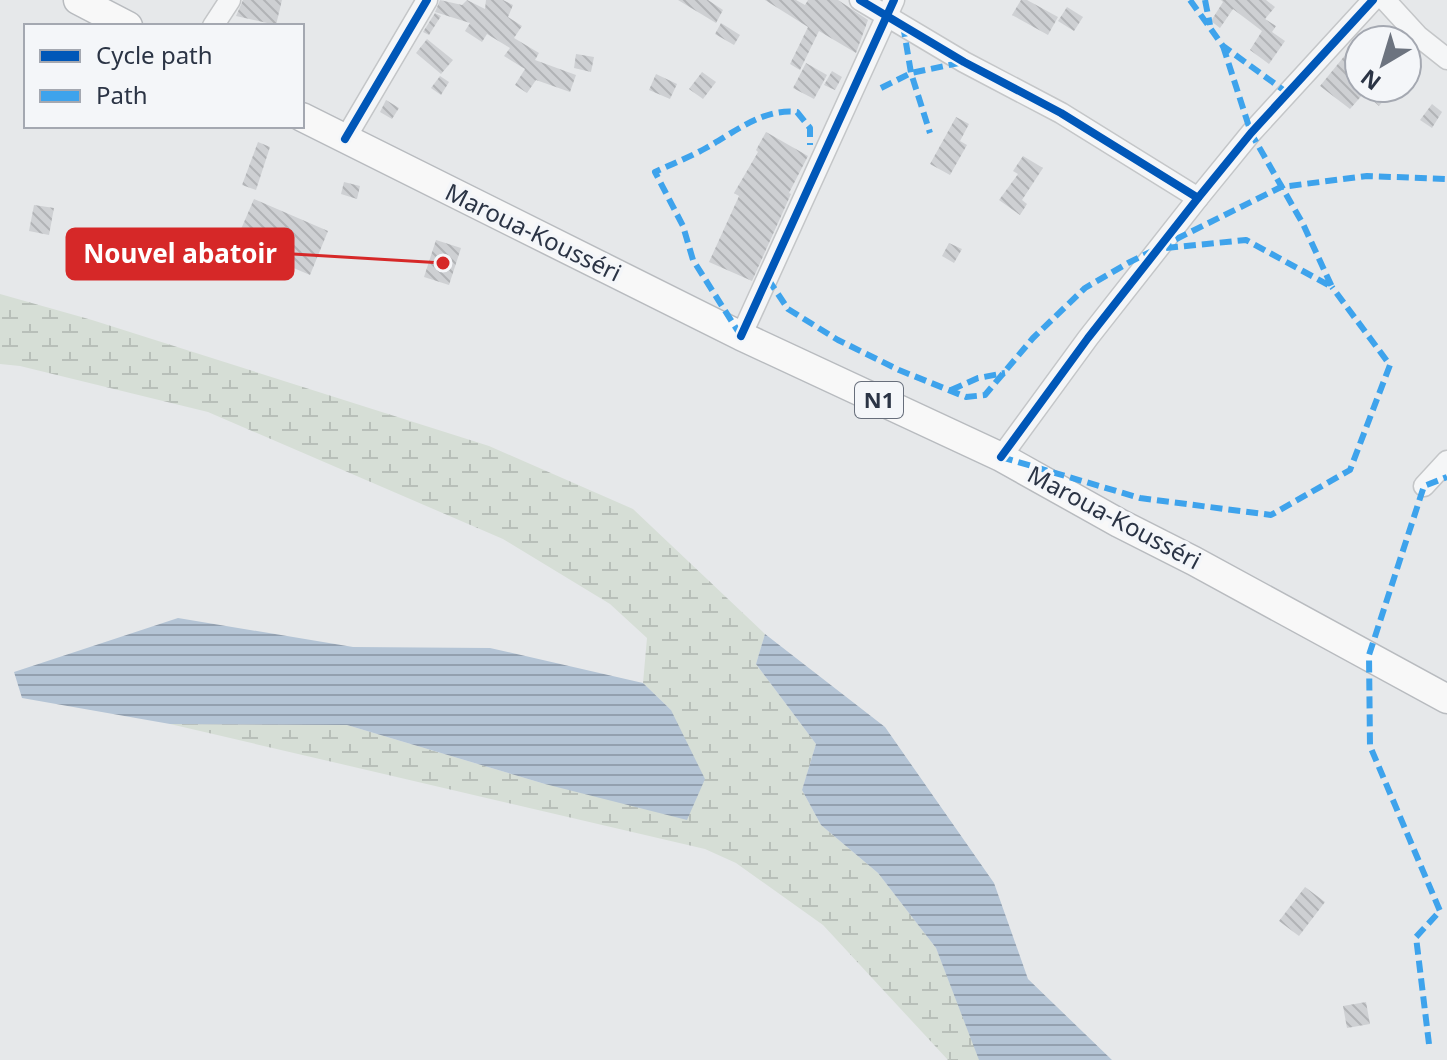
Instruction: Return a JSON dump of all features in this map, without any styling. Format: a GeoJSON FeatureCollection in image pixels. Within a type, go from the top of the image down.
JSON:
{"type":"FeatureCollection","features":[{"type":"Feature","properties":{"kind":"highway"},"geometry":{"type":"LineString","coordinates":[[86,2],[124,24]]}},
{"type":"Feature","properties":{"kind":"highway","name":"Maroua-Kousséri"},"geometry":{"type":"LineString","coordinates":[[304,118],[741,336],[1001,457],[1447,699]]}},
{"type":"Feature","properties":{"kind":"street"},"geometry":{"type":"LineString","coordinates":[[214,24],[230,0]]}},
{"type":"Feature","properties":{"kind":"street"},"geometry":{"type":"LineString","coordinates":[[345,139],[427,0]]}},
{"type":"Feature","properties":{"kind":"street"},"geometry":{"type":"LineString","coordinates":[[860,0],[891,9],[1198,198]]}},
{"type":"Feature","properties":{"kind":"street"},"geometry":{"type":"LineString","coordinates":[[1001,457],[1088,338],[1198,198],[1251,133],[1373,0]]}},
{"type":"Feature","properties":{"kind":"street"},"geometry":{"type":"LineString","coordinates":[[1385,0],[1418,36],[1447,59]]}},
{"type":"Feature","properties":{"kind":"street"},"geometry":{"type":"LineString","coordinates":[[741,336],[891,9]]}},
{"type":"Feature","properties":{"kind":"street"},"geometry":{"type":"LineString","coordinates":[[1424,486],[1447,461]]}},
{"type":"Feature","properties":{"kind":"green space"},"geometry":{"type":"Polygon","coordinates":[[[0,294],[92,320],[489,446],[633,509],[765,634],[756,664],[816,744],[802,790],[821,825],[878,873],[936,948],[980,1060],[948,1060],[823,925],[736,863],[705,849],[170,724],[347,725],[545,784],[671,710],[643,683],[647,638],[610,604],[503,539],[208,412],[20,366],[0,364],[0,294]]]}},
{"type":"Feature","properties":{"kind":"water"},"geometry":{"type":"Polygon","coordinates":[[[178,618],[353,647],[490,648],[643,683],[671,710],[705,779],[687,820],[545,784],[347,725],[170,724],[22,698],[14,672],[178,618]]]}},
{"type":"Feature","properties":{"kind":"water"},"geometry":{"type":"Polygon","coordinates":[[[765,634],[885,727],[994,883],[1028,979],[1112,1060],[979,1060],[936,948],[878,873],[821,825],[802,790],[816,744],[756,664],[765,634]]]}},
{"type":"Feature","properties":{"kind":"building"},"geometry":{"type":"Polygon","coordinates":[[[243,0],[282,0],[276,24],[236,16],[243,0]]]}},
{"type":"Feature","properties":{"kind":"building"},"geometry":{"type":"Polygon","coordinates":[[[440,0],[462,5],[467,0],[485,9],[486,0],[503,0],[513,5],[508,17],[522,26],[514,38],[539,53],[535,60],[576,75],[570,92],[536,80],[527,93],[515,85],[525,69],[504,56],[510,48],[487,34],[482,42],[465,31],[470,23],[435,12],[440,0]]]}},
{"type":"Feature","properties":{"kind":"building"},"geometry":{"type":"Polygon","coordinates":[[[678,0],[708,0],[723,10],[716,23],[678,0]]]}},
{"type":"Feature","properties":{"kind":"building"},"geometry":{"type":"Polygon","coordinates":[[[765,0],[796,0],[805,5],[808,0],[838,0],[868,20],[856,53],[819,31],[800,70],[790,64],[808,27],[765,0]]]}},
{"type":"Feature","properties":{"kind":"building"},"geometry":{"type":"Polygon","coordinates":[[[1021,0],[1027,0],[1058,17],[1048,35],[1012,15],[1021,0]]]}},
{"type":"Feature","properties":{"kind":"building"},"geometry":{"type":"Polygon","coordinates":[[[1221,0],[1266,0],[1275,7],[1265,19],[1276,26],[1272,32],[1285,41],[1269,64],[1250,50],[1262,31],[1233,9],[1220,28],[1211,21],[1223,2],[1221,0]]]}},
{"type":"Feature","properties":{"kind":"building"},"geometry":{"type":"Polygon","coordinates":[[[1067,7],[1083,17],[1074,31],[1058,21],[1067,7]]]}},
{"type":"Feature","properties":{"kind":"building"},"geometry":{"type":"Polygon","coordinates":[[[435,13],[441,16],[429,35],[423,32],[435,13]]]}},
{"type":"Feature","properties":{"kind":"building"},"geometry":{"type":"Polygon","coordinates":[[[721,23],[740,35],[734,45],[715,34],[721,23]]]}},
{"type":"Feature","properties":{"kind":"building"},"geometry":{"type":"Polygon","coordinates":[[[427,39],[453,60],[441,74],[416,53],[427,39]]]}},
{"type":"Feature","properties":{"kind":"building"},"geometry":{"type":"Polygon","coordinates":[[[576,54],[594,57],[591,72],[574,68],[576,54]]]}},
{"type":"Feature","properties":{"kind":"building"},"geometry":{"type":"Polygon","coordinates":[[[1343,58],[1343,104],[1320,86],[1343,58]]]}},
{"type":"Feature","properties":{"kind":"building"},"geometry":{"type":"Polygon","coordinates":[[[806,63],[827,75],[814,99],[793,88],[806,63]]]}},
{"type":"Feature","properties":{"kind":"building"},"geometry":{"type":"Polygon","coordinates":[[[832,71],[842,77],[835,90],[824,85],[832,71]]]}},
{"type":"Feature","properties":{"kind":"building"},"geometry":{"type":"Polygon","coordinates":[[[702,72],[716,82],[703,99],[689,89],[702,72]]]}},
{"type":"Feature","properties":{"kind":"building"},"geometry":{"type":"Polygon","coordinates":[[[656,74],[677,84],[670,99],[649,90],[656,74]]]}},
{"type":"Feature","properties":{"kind":"building"},"geometry":{"type":"Polygon","coordinates":[[[440,76],[449,82],[441,95],[431,88],[440,76]]]}},
{"type":"Feature","properties":{"kind":"building"},"geometry":{"type":"Polygon","coordinates":[[[386,100],[399,108],[392,119],[380,112],[386,100]]]}},
{"type":"Feature","properties":{"kind":"building"},"geometry":{"type":"Polygon","coordinates":[[[1432,104],[1442,112],[1432,128],[1420,120],[1432,104]]]}},
{"type":"Feature","properties":{"kind":"building"},"geometry":{"type":"Polygon","coordinates":[[[956,117],[969,124],[960,141],[967,145],[950,175],[930,164],[956,117]]]}},
{"type":"Feature","properties":{"kind":"building"},"geometry":{"type":"Polygon","coordinates":[[[766,132],[808,156],[752,281],[709,262],[739,196],[734,193],[766,132]]]}},
{"type":"Feature","properties":{"kind":"building"},"geometry":{"type":"Polygon","coordinates":[[[258,142],[270,147],[256,190],[242,185],[258,142]]]}},
{"type":"Feature","properties":{"kind":"building"},"geometry":{"type":"Polygon","coordinates":[[[1023,156],[1043,168],[1022,200],[1027,204],[1020,215],[999,200],[1018,174],[1013,171],[1023,156]]]}},
{"type":"Feature","properties":{"kind":"building"},"geometry":{"type":"Polygon","coordinates":[[[344,182],[360,186],[357,199],[341,194],[344,182]]]}},
{"type":"Feature","properties":{"kind":"building"},"geometry":{"type":"Polygon","coordinates":[[[254,199],[328,231],[310,275],[235,243],[254,199]]]}},
{"type":"Feature","properties":{"kind":"building"},"geometry":{"type":"Polygon","coordinates":[[[34,205],[54,208],[49,235],[29,231],[34,205]]]}},
{"type":"Feature","properties":{"kind":"building"},"geometry":{"type":"Polygon","coordinates":[[[436,240],[461,248],[449,285],[424,277],[436,240]]]}},
{"type":"Feature","properties":{"kind":"building"},"geometry":{"type":"Polygon","coordinates":[[[949,243],[962,249],[954,263],[942,256],[949,243]]]}},
{"type":"Feature","properties":{"kind":"building"},"geometry":{"type":"Polygon","coordinates":[[[1305,887],[1325,902],[1299,936],[1279,921],[1305,887]]]}},
{"type":"Feature","properties":{"kind":"building"},"geometry":{"type":"Polygon","coordinates":[[[1366,1002],[1370,1024],[1347,1028],[1343,1006],[1366,1002]]]}},
{"type":"Feature","properties":{"kind":"marked path"},"geometry":{"type":"LineString","coordinates":[[1190,0],[1223,46],[1289,94]]}},
{"type":"Feature","properties":{"kind":"marked path"},"geometry":{"type":"LineString","coordinates":[[1205,0],[1210,25]]}},
{"type":"Feature","properties":{"kind":"marked path"},"geometry":{"type":"LineString","coordinates":[[903,25],[911,73],[930,133]]}},
{"type":"Feature","properties":{"kind":"marked path"},"geometry":{"type":"LineString","coordinates":[[1166,248],[1246,240],[1332,287],[1303,224],[1251,133],[1223,46]]}},
{"type":"Feature","properties":{"kind":"marked path"},"geometry":{"type":"LineString","coordinates":[[881,88],[911,73],[964,62]]}},
{"type":"Feature","properties":{"kind":"marked path"},"geometry":{"type":"LineString","coordinates":[[741,336],[693,260],[683,226],[655,172],[750,122],[773,114],[797,112],[810,128],[810,145]]}},
{"type":"Feature","properties":{"kind":"marked path"},"geometry":{"type":"LineString","coordinates":[[768,279],[788,309],[838,340],[899,370],[966,397],[985,395],[1033,338],[1085,288],[1128,263],[1281,187],[1367,176],[1447,179]]}},
{"type":"Feature","properties":{"kind":"marked path"},"geometry":{"type":"LineString","coordinates":[[1001,457],[1140,498],[1271,515],[1350,470],[1390,365],[1332,287]]}},
{"type":"Feature","properties":{"kind":"marked path"},"geometry":{"type":"LineString","coordinates":[[951,390],[978,378],[1005,373]]}},
{"type":"Feature","properties":{"kind":"marked path"},"geometry":{"type":"LineString","coordinates":[[1429,1044],[1416,937],[1440,911],[1370,746],[1369,655],[1424,486],[1447,477]]}},
{"type":"Feature","properties":{"kind":"cycle path"},"geometry":{"type":"LineString","coordinates":[[345,139],[427,0]]}},
{"type":"Feature","properties":{"kind":"cycle path"},"geometry":{"type":"LineString","coordinates":[[860,0],[964,62],[1061,113],[1198,198]]}},
{"type":"Feature","properties":{"kind":"cycle path"},"geometry":{"type":"LineString","coordinates":[[741,336],[894,0]]}},
{"type":"Feature","properties":{"kind":"cycle path"},"geometry":{"type":"LineString","coordinates":[[1001,457],[1088,338],[1198,198],[1251,133],[1373,0]]}},
{"type":"Feature","properties":{"kind":"place","name":"Nouvel abatoir"},"geometry":{"type":"Point","coordinates":[443,263]}}]}
